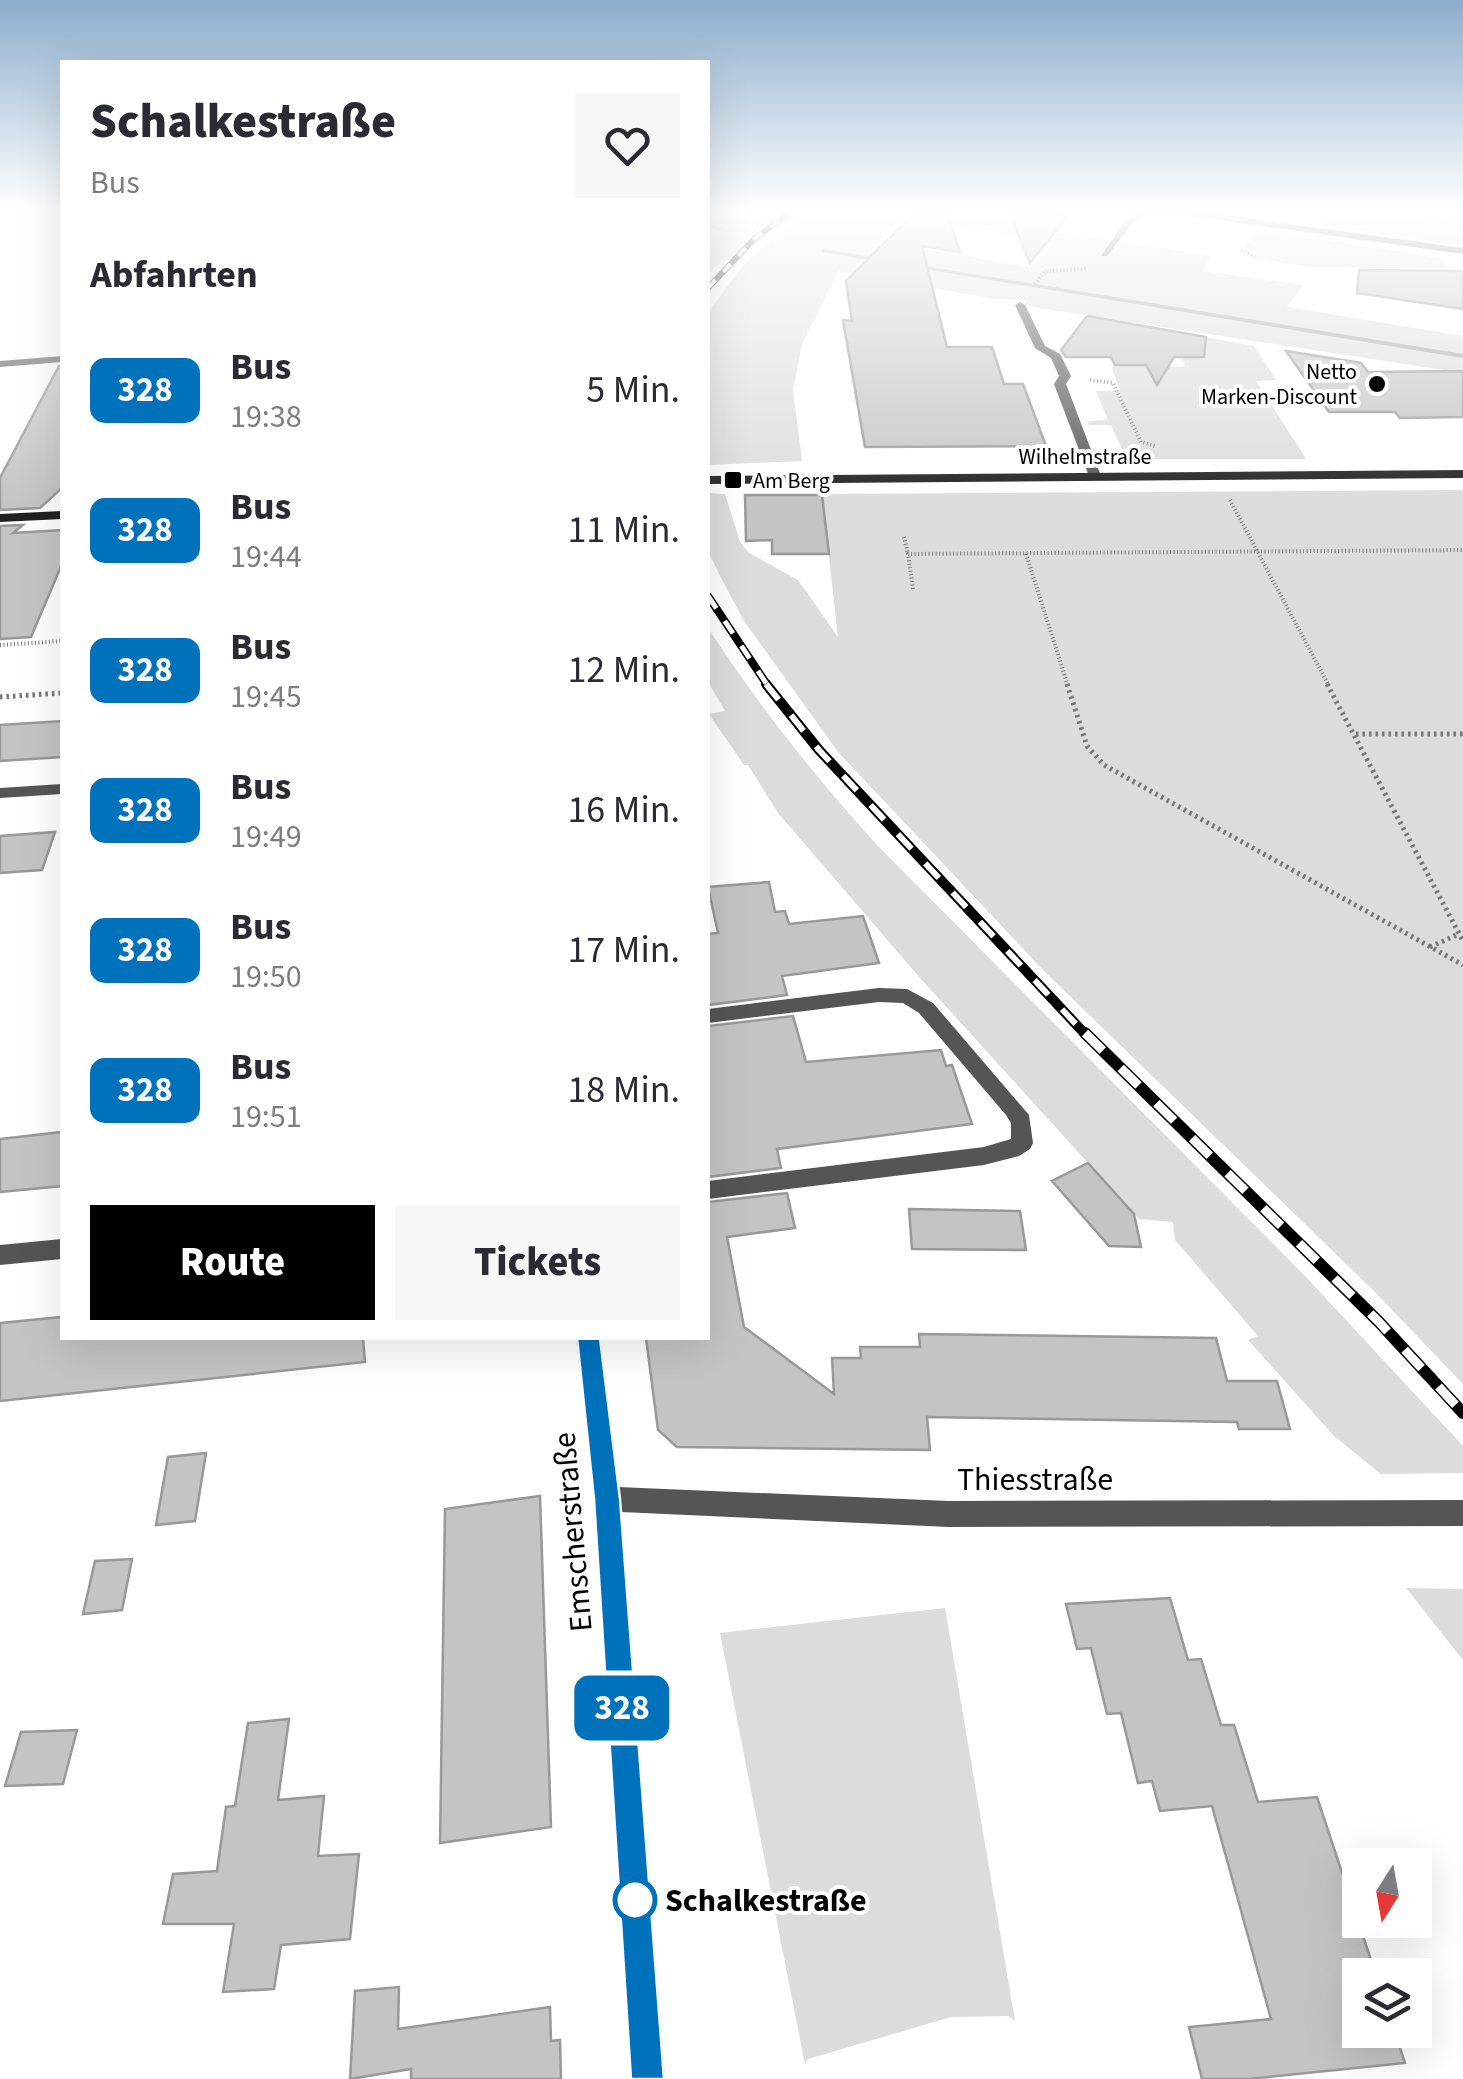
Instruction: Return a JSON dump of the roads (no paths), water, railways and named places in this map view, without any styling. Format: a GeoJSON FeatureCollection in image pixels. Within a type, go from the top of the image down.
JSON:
{"type":"FeatureCollection","features":[{"type":"Feature","properties":{"kind":"street"},"geometry":{"type":"LineString","coordinates":[[1020,307],[1040,348],[1056,356],[1065,376],[1060,384],[1096,476]]}},
{"type":"Feature","properties":{"kind":"street"},"geometry":{"type":"LineString","coordinates":[[0,364],[60,359]]}},
{"type":"Feature","properties":{"kind":"street","name":"Wilhelmstraße"},"geometry":{"type":"LineString","coordinates":[[710,480],[1463,474]]}},
{"type":"Feature","properties":{"kind":"street"},"geometry":{"type":"LineString","coordinates":[[0,518],[60,515]]}},
{"type":"Feature","properties":{"kind":"street"},"geometry":{"type":"LineString","coordinates":[[0,793],[60,789]]}},
{"type":"Feature","properties":{"kind":"street"},"geometry":{"type":"LineString","coordinates":[[710,1016],[879,995],[907,996],[926,1008],[1013,1109],[1024,1132],[1022,1143],[1011,1150],[984,1156],[710,1190]]}},
{"type":"Feature","properties":{"kind":"street"},"geometry":{"type":"LineString","coordinates":[[0,1255],[60,1249]]}},
{"type":"Feature","properties":{"kind":"street","name":"Emscherstraße"},"geometry":{"type":"LineString","coordinates":[[588,1340],[607,1499],[648,2079]]}},
{"type":"Feature","properties":{"kind":"street","name":"Thiesstraße"},"geometry":{"type":"LineString","coordinates":[[607,1499],[949,1514],[1463,1514]]}},
{"type":"Feature","properties":{"kind":"waterway"},"geometry":{"type":"LineString","coordinates":[[1164,307],[1463,356]]}},
{"type":"Feature","properties":{"kind":"railway"},"geometry":{"type":"LineString","coordinates":[[710,599],[768,686]]}},
{"type":"Feature","properties":{"kind":"railway"},"geometry":{"type":"LineString","coordinates":[[766,684],[819,750],[1087,1036]]}},
{"type":"Feature","properties":{"kind":"railway"},"geometry":{"type":"LineString","coordinates":[[1085,1033],[1379,1322],[1463,1413]]}},
{"type":"Feature","properties":{"kind":"place","name":"Netto Marken-Discount"},"geometry":{"type":"Point","coordinates":[1377,384]}},
{"type":"Feature","properties":{"kind":"place","name":"Am Berg"},"geometry":{"type":"Point","coordinates":[733,480]}},
{"type":"Feature","properties":{"kind":"place","name":"Schalkestraße"},"geometry":{"type":"Point","coordinates":[635,1900]}}]}
